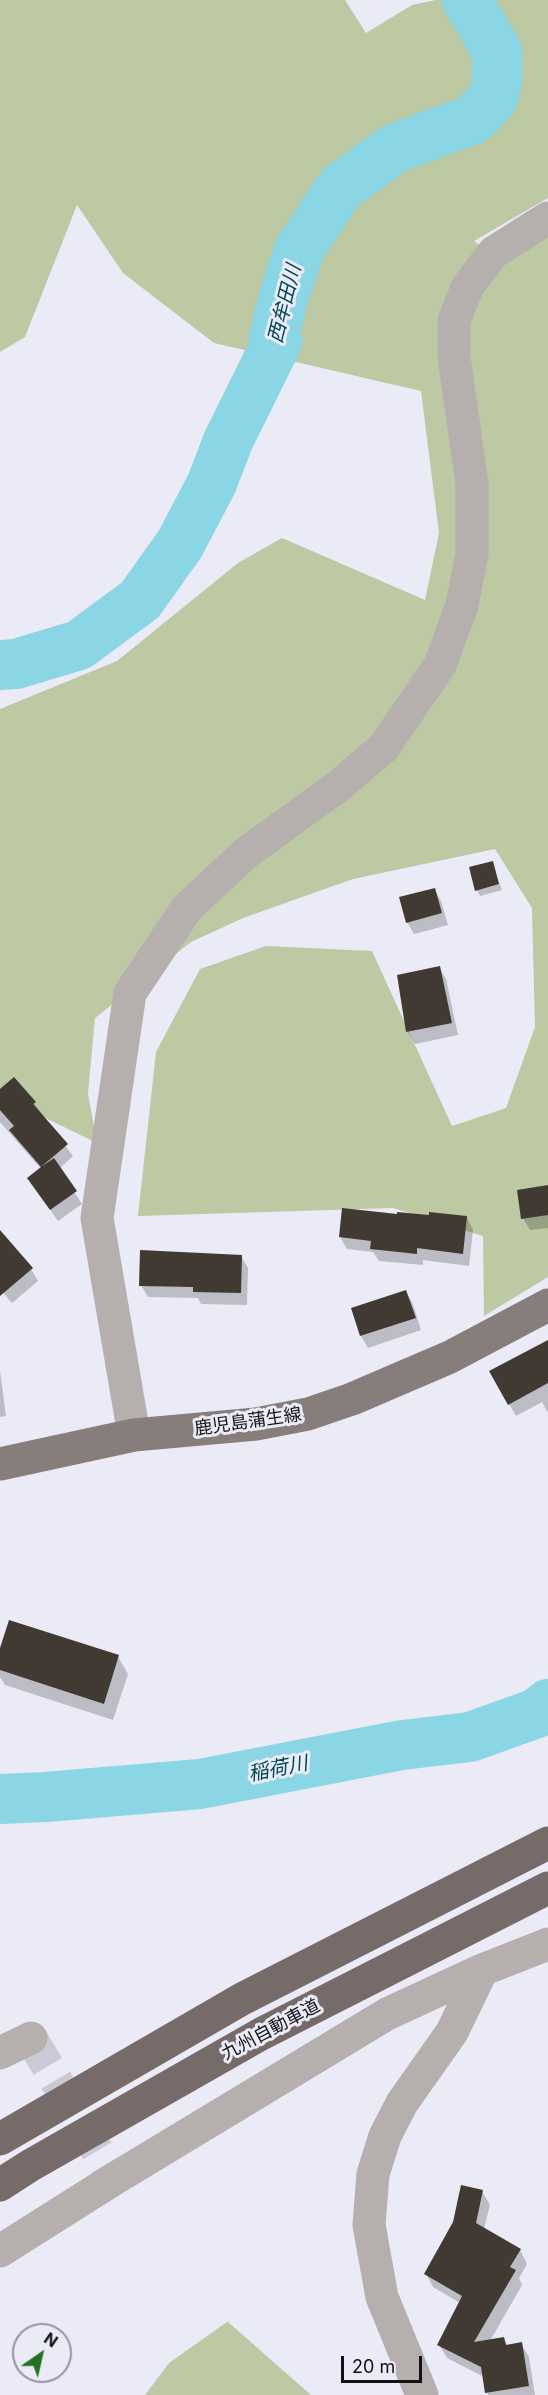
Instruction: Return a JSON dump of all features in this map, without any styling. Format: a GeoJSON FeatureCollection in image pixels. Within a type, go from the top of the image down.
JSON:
{"type":"FeatureCollection","features":[{"type":"Feature","properties":{"kind":"highway"},"geometry":{"type":"LineString","coordinates":[[0,2139],[242,1999],[548,1843]]}},
{"type":"Feature","properties":{"kind":"highway","name":"九州自動車道"},"geometry":{"type":"LineString","coordinates":[[0,2185],[261,2034],[548,1888]]}},
{"type":"Feature","properties":{"kind":"main road","name":"鹿児島蒲生線"},"geometry":{"type":"LineString","coordinates":[[0,1464],[134,1435],[256,1424],[308,1414],[352,1399],[450,1357],[548,1305]]}},
{"type":"Feature","properties":{"kind":"street"},"geometry":{"type":"LineString","coordinates":[[134,1435],[97,1218],[130,993],[187,908],[246,853],[340,785],[384,747],[440,664],[462,605],[472,554],[472,484],[454,357],[454,320],[468,286],[494,252],[548,218]]}},
{"type":"Feature","properties":{"kind":"street"},"geometry":{"type":"LineString","coordinates":[[0,2251],[114,2178],[387,2014],[482,1970],[548,1944]]}},
{"type":"Feature","properties":{"kind":"street"},"geometry":{"type":"LineString","coordinates":[[422,2395],[382,2296],[369,2226],[373,2174],[385,2136],[398,2111],[452,2032],[482,1970]]}},
{"type":"Feature","properties":{"kind":"street"},"geometry":{"type":"LineString","coordinates":[[0,2052],[31,2038]]}},
{"type":"Feature","properties":{"kind":"green space"},"geometry":{"type":"Polygon","coordinates":[[[0,0],[345,0],[366,33],[412,5],[436,0],[548,0],[548,198],[474,241],[499,259],[548,227],[548,1277],[484,1316],[483,1236],[393,1208],[138,1216],[156,1052],[200,969],[266,946],[372,951],[452,1126],[506,1108],[535,1027],[532,908],[495,849],[353,879],[243,918],[191,942],[95,1018],[88,1094],[97,1143],[0,1096],[0,709],[117,661],[238,563],[282,538],[425,600],[439,533],[421,391],[214,343],[123,273],[77,205],[25,337],[0,352],[0,0]]]}},
{"type":"Feature","properties":{"kind":"green space"},"geometry":{"type":"Polygon","coordinates":[[[227,2322],[311,2395],[145,2395],[169,2363],[227,2322]]]}},
{"type":"Feature","properties":{"kind":"building"},"geometry":{"type":"Polygon","coordinates":[[[493,861],[499,884],[475,891],[469,867],[493,861]]]}},
{"type":"Feature","properties":{"kind":"building"},"geometry":{"type":"Polygon","coordinates":[[[435,888],[442,913],[406,923],[399,897],[435,888]]]}},
{"type":"Feature","properties":{"kind":"building"},"geometry":{"type":"Polygon","coordinates":[[[440,966],[452,1023],[406,1032],[397,975],[440,966]]]}},
{"type":"Feature","properties":{"kind":"building"},"geometry":{"type":"Polygon","coordinates":[[[14,1077],[36,1102],[33,1104],[68,1144],[41,1167],[9,1130],[14,1126],[0,1110],[0,1089],[14,1077]]]}},
{"type":"Feature","properties":{"kind":"building"},"geometry":{"type":"Polygon","coordinates":[[[54,1158],[77,1191],[50,1210],[27,1178],[54,1158]]]}},
{"type":"Feature","properties":{"kind":"building"},"geometry":{"type":"Polygon","coordinates":[[[548,1185],[548,1215],[521,1219],[517,1190],[548,1185]]]}},
{"type":"Feature","properties":{"kind":"building"},"geometry":{"type":"Polygon","coordinates":[[[342,1208],[397,1214],[397,1212],[429,1215],[429,1212],[467,1216],[463,1254],[417,1248],[417,1254],[370,1249],[371,1241],[339,1237],[342,1208]]]}},
{"type":"Feature","properties":{"kind":"building"},"geometry":{"type":"Polygon","coordinates":[[[0,1230],[33,1268],[0,1296],[0,1230]]]}},
{"type":"Feature","properties":{"kind":"building"},"geometry":{"type":"Polygon","coordinates":[[[140,1250],[242,1255],[241,1293],[193,1292],[193,1287],[139,1286],[140,1250]]]}},
{"type":"Feature","properties":{"kind":"building"},"geometry":{"type":"Polygon","coordinates":[[[406,1290],[416,1318],[360,1336],[351,1308],[406,1290]]]}},
{"type":"Feature","properties":{"kind":"building"},"geometry":{"type":"Polygon","coordinates":[[[548,1340],[548,1383],[508,1405],[489,1371],[548,1340]]]}},
{"type":"Feature","properties":{"kind":"building"},"geometry":{"type":"Polygon","coordinates":[[[9,1620],[119,1655],[104,1704],[0,1670],[0,1648],[9,1620]]]}},
{"type":"Feature","properties":{"kind":"building"},"geometry":{"type":"Polygon","coordinates":[[[461,2185],[483,2190],[476,2223],[521,2249],[510,2267],[516,2270],[474,2342],[504,2337],[506,2345],[522,2342],[529,2386],[485,2393],[481,2367],[437,2345],[462,2296],[424,2274],[453,2222],[461,2185]]]}},
{"type":"Feature","properties":{"kind":"waterway","name":"西牟田川"},"geometry":{"type":"LineString","coordinates":[[0,665],[16,664],[79,645],[140,600],[180,544],[212,483],[228,441],[277,342],[274,337],[282,302],[299,250],[340,188],[395,148],[472,120],[492,100],[497,85],[497,51],[467,0]]}},
{"type":"Feature","properties":{"kind":"waterway","name":"稲荷川"},"geometry":{"type":"LineString","coordinates":[[0,1799],[200,1784],[402,1745],[470,1737],[537,1713],[548,1704]]}},
{"type":"Feature","properties":{"kind":"tunnel"},"geometry":{"type":"LineString","coordinates":[[31,2038],[114,2179]]}}]}
